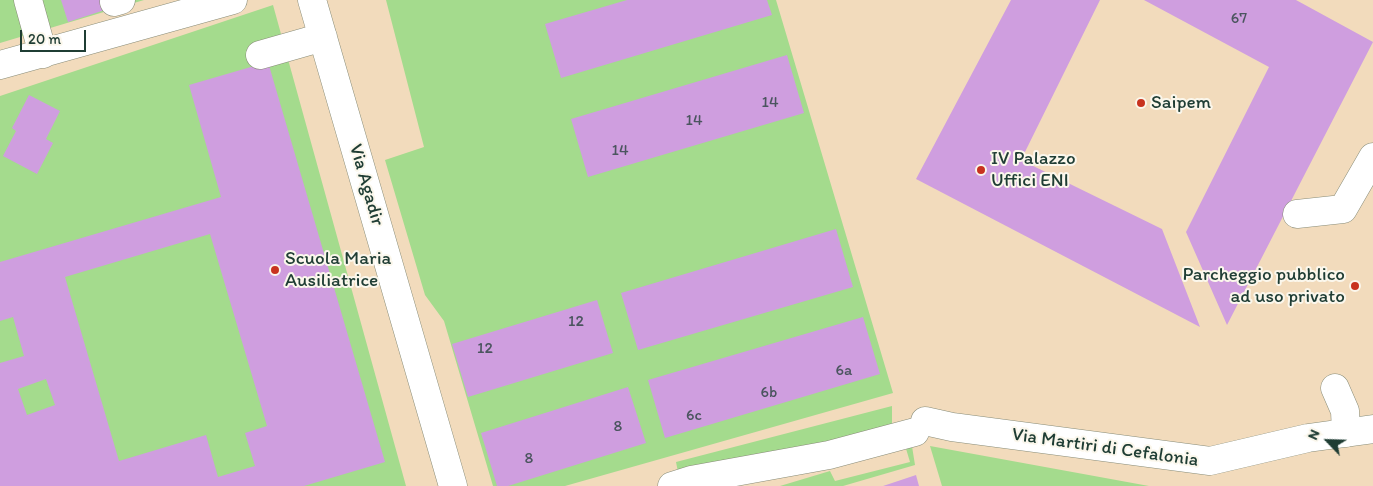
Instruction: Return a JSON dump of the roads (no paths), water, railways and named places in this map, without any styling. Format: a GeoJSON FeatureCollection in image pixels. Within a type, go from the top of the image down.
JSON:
{"type":"FeatureCollection","features":[{"type":"Feature","properties":{"kind":"street"},"geometry":{"type":"LineString","coordinates":[[28,0],[43,54]]}},
{"type":"Feature","properties":{"kind":"street"},"geometry":{"type":"LineString","coordinates":[[0,65],[233,0]]}},
{"type":"Feature","properties":{"kind":"street","name":"Via Agadir"},"geometry":{"type":"LineString","coordinates":[[312,0],[453,486]]}},
{"type":"Feature","properties":{"kind":"street"},"geometry":{"type":"LineString","coordinates":[[260,55],[323,37]]}},
{"type":"Feature","properties":{"kind":"street"},"geometry":{"type":"LineString","coordinates":[[1297,214],[1343,209],[1373,158]]}},
{"type":"Feature","properties":{"kind":"street"},"geometry":{"type":"LineString","coordinates":[[1335,388],[1345,411],[1346,433]]}},
{"type":"Feature","properties":{"kind":"street","name":"Via Martiri di Cefalonia"},"geometry":{"type":"LineString","coordinates":[[829,455],[920,427],[952,427],[1210,462],[1308,438],[1373,429]]}},
{"type":"Feature","properties":{"kind":"street"},"geometry":{"type":"LineString","coordinates":[[672,486],[691,480],[829,455]]}},
{"type":"Feature","properties":{"kind":"street"},"geometry":{"type":"LineString","coordinates":[[750,486],[823,463],[829,455]]}},
{"type":"Feature","properties":{"kind":"place","name":"Saipem"},"geometry":{"type":"Point","coordinates":[1141,103]}},
{"type":"Feature","properties":{"kind":"place","name":"IV Palazzo Uffici ENI"},"geometry":{"type":"Point","coordinates":[981,170]}},
{"type":"Feature","properties":{"kind":"place","name":"Scuola Maria Ausiliatrice"},"geometry":{"type":"Point","coordinates":[275,270]}},
{"type":"Feature","properties":{"kind":"place","name":"Parcheggio pubblico ad uso privato"},"geometry":{"type":"Point","coordinates":[1355,286]}}]}
